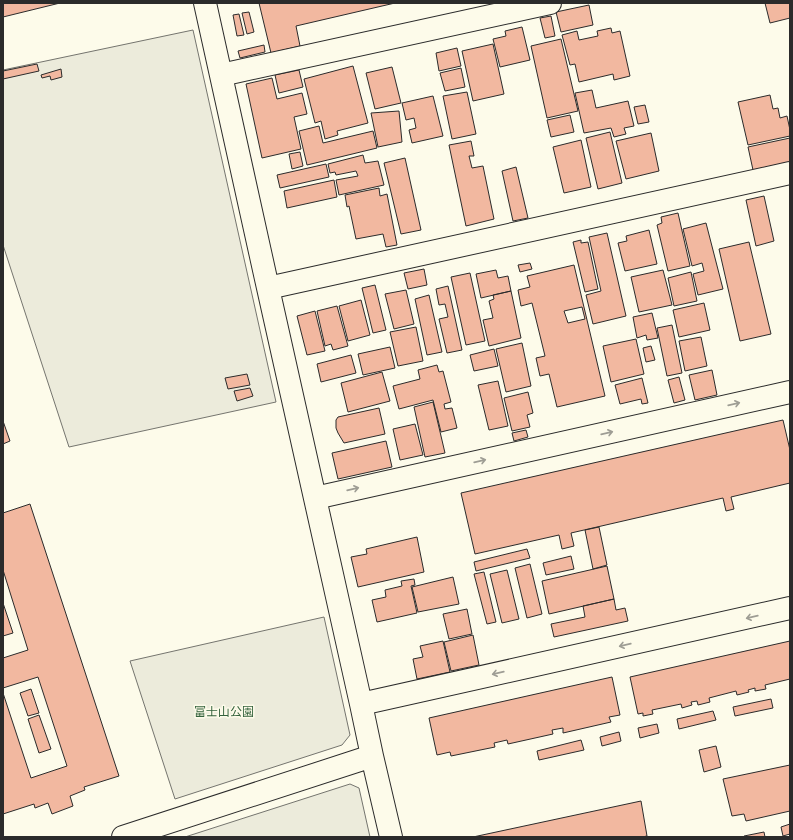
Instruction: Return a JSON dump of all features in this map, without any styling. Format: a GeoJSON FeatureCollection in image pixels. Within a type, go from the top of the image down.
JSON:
{"type":"FeatureCollection","features":[{"type":"Feature","properties":{"kind":"street"},"geometry":{"type":"LineString","coordinates":[[206,3],[391,837]]}},
{"type":"Feature","properties":{"kind":"street"},"geometry":{"type":"LineString","coordinates":[[221,75],[550,3]]}},
{"type":"Feature","properties":{"kind":"street"},"geometry":{"type":"LineString","coordinates":[[268,288],[790,173]]}},
{"type":"Feature","properties":{"kind":"street"},"geometry":{"type":"LineString","coordinates":[[315,498],[790,392]]}},
{"type":"Feature","properties":{"kind":"street"},"geometry":{"type":"LineString","coordinates":[[361,704],[790,608]]}},
{"type":"Feature","properties":{"kind":"street"},"geometry":{"type":"LineString","coordinates":[[123,837],[372,756]]}},
{"type":"Feature","properties":{"kind":"green space"},"geometry":{"type":"Polygon","coordinates":[[[193,30],[276,402],[69,447],[3,245],[3,70],[193,30]]]}},
{"type":"Feature","properties":{"kind":"green space","name":"富士山公園"},"geometry":{"type":"Polygon","coordinates":[[[324,617],[350,735],[342,745],[175,799],[130,661],[324,617]]]}},
{"type":"Feature","properties":{"kind":"green space"},"geometry":{"type":"Polygon","coordinates":[[[350,784],[359,788],[370,837],[185,837],[350,784]]]}},
{"type":"Feature","properties":{"kind":"building"},"geometry":{"type":"Polygon","coordinates":[[[3,3],[60,3],[3,17],[3,3]]]}},
{"type":"Feature","properties":{"kind":"building"},"geometry":{"type":"Polygon","coordinates":[[[259,3],[395,3],[296,26],[300,46],[271,53],[259,3]]]}},
{"type":"Feature","properties":{"kind":"building"},"geometry":{"type":"Polygon","coordinates":[[[765,3],[790,3],[790,18],[770,23],[765,3]]]}},
{"type":"Feature","properties":{"kind":"building"},"geometry":{"type":"Polygon","coordinates":[[[589,5],[593,25],[561,32],[556,12],[589,5]]]}},
{"type":"Feature","properties":{"kind":"building"},"geometry":{"type":"Polygon","coordinates":[[[249,12],[254,32],[247,34],[242,13],[249,12]]]}},
{"type":"Feature","properties":{"kind":"building"},"geometry":{"type":"Polygon","coordinates":[[[239,14],[244,35],[237,36],[233,15],[239,14]]]}},
{"type":"Feature","properties":{"kind":"building"},"geometry":{"type":"Polygon","coordinates":[[[551,16],[555,36],[545,38],[540,18],[551,16]]]}},
{"type":"Feature","properties":{"kind":"building"},"geometry":{"type":"Polygon","coordinates":[[[522,27],[530,60],[500,67],[493,39],[506,36],[505,31],[522,27]]]}},
{"type":"Feature","properties":{"kind":"building"},"geometry":{"type":"Polygon","coordinates":[[[611,28],[612,33],[620,31],[630,76],[614,80],[613,74],[579,82],[575,64],[570,65],[562,35],[577,31],[579,40],[598,36],[597,31],[611,28]]]}},
{"type":"Feature","properties":{"kind":"building"},"geometry":{"type":"Polygon","coordinates":[[[561,39],[578,111],[547,118],[531,46],[561,39]]]}},
{"type":"Feature","properties":{"kind":"building"},"geometry":{"type":"Polygon","coordinates":[[[493,44],[504,94],[473,101],[462,51],[493,44]]]}},
{"type":"Feature","properties":{"kind":"building"},"geometry":{"type":"Polygon","coordinates":[[[264,45],[265,52],[240,58],[238,51],[264,45]]]}},
{"type":"Feature","properties":{"kind":"building"},"geometry":{"type":"Polygon","coordinates":[[[457,48],[461,66],[439,71],[436,53],[457,48]]]}},
{"type":"Feature","properties":{"kind":"building"},"geometry":{"type":"Polygon","coordinates":[[[37,64],[39,71],[3,79],[3,71],[37,64]]]}},
{"type":"Feature","properties":{"kind":"building"},"geometry":{"type":"Polygon","coordinates":[[[353,66],[368,123],[337,131],[338,135],[325,139],[321,121],[315,123],[304,79],[353,66]]]}},
{"type":"Feature","properties":{"kind":"building"},"geometry":{"type":"Polygon","coordinates":[[[392,67],[401,103],[375,109],[366,73],[392,67]]]}},
{"type":"Feature","properties":{"kind":"building"},"geometry":{"type":"Polygon","coordinates":[[[461,68],[465,87],[445,91],[440,73],[461,68]]]}},
{"type":"Feature","properties":{"kind":"building"},"geometry":{"type":"Polygon","coordinates":[[[61,69],[62,77],[51,80],[50,76],[42,78],[41,75],[61,69]]]}},
{"type":"Feature","properties":{"kind":"building"},"geometry":{"type":"Polygon","coordinates":[[[299,70],[303,87],[279,93],[275,75],[299,70]]]}},
{"type":"Feature","properties":{"kind":"building"},"geometry":{"type":"Polygon","coordinates":[[[272,78],[277,99],[302,93],[307,114],[294,117],[301,149],[262,158],[246,84],[272,78]]]}},
{"type":"Feature","properties":{"kind":"building"},"geometry":{"type":"Polygon","coordinates":[[[592,90],[596,108],[628,101],[634,126],[624,128],[626,134],[614,137],[611,128],[584,133],[575,93],[592,90]]]}},
{"type":"Feature","properties":{"kind":"building"},"geometry":{"type":"Polygon","coordinates":[[[467,92],[476,134],[452,139],[443,96],[467,92]]]}},
{"type":"Feature","properties":{"kind":"building"},"geometry":{"type":"Polygon","coordinates":[[[770,95],[773,109],[778,108],[780,118],[787,116],[790,136],[748,145],[738,102],[770,95]]]}},
{"type":"Feature","properties":{"kind":"building"},"geometry":{"type":"Polygon","coordinates":[[[433,96],[443,136],[412,143],[409,130],[416,128],[414,118],[406,120],[402,103],[433,96]]]}},
{"type":"Feature","properties":{"kind":"building"},"geometry":{"type":"Polygon","coordinates":[[[645,105],[649,122],[638,124],[634,107],[645,105]]]}},
{"type":"Feature","properties":{"kind":"building"},"geometry":{"type":"Polygon","coordinates":[[[399,111],[402,142],[378,147],[371,113],[399,111]]]}},
{"type":"Feature","properties":{"kind":"building"},"geometry":{"type":"Polygon","coordinates":[[[570,115],[574,132],[551,137],[547,120],[570,115]]]}},
{"type":"Feature","properties":{"kind":"building"},"geometry":{"type":"Polygon","coordinates":[[[319,126],[323,143],[373,131],[377,148],[307,165],[299,131],[319,126]]]}},
{"type":"Feature","properties":{"kind":"building"},"geometry":{"type":"Polygon","coordinates":[[[610,132],[622,183],[598,189],[586,138],[610,132]]]}},
{"type":"Feature","properties":{"kind":"building"},"geometry":{"type":"Polygon","coordinates":[[[651,133],[659,171],[626,179],[616,141],[651,133]]]}},
{"type":"Feature","properties":{"kind":"building"},"geometry":{"type":"Polygon","coordinates":[[[790,138],[790,162],[753,170],[748,147],[790,138]]]}},
{"type":"Feature","properties":{"kind":"building"},"geometry":{"type":"Polygon","coordinates":[[[581,140],[591,187],[564,193],[553,147],[581,140]]]}},
{"type":"Feature","properties":{"kind":"building"},"geometry":{"type":"Polygon","coordinates":[[[471,141],[474,156],[469,156],[472,168],[483,166],[494,219],[466,226],[449,145],[471,141]]]}},
{"type":"Feature","properties":{"kind":"building"},"geometry":{"type":"Polygon","coordinates":[[[300,152],[303,166],[292,169],[289,154],[300,152]]]}},
{"type":"Feature","properties":{"kind":"building"},"geometry":{"type":"Polygon","coordinates":[[[363,155],[365,163],[378,161],[384,185],[339,195],[336,180],[358,176],[356,171],[336,175],[335,172],[330,173],[328,164],[363,155]]]}},
{"type":"Feature","properties":{"kind":"building"},"geometry":{"type":"Polygon","coordinates":[[[405,158],[421,230],[401,234],[384,163],[405,158]]]}},
{"type":"Feature","properties":{"kind":"building"},"geometry":{"type":"Polygon","coordinates":[[[326,164],[329,177],[280,188],[277,175],[326,164]]]}},
{"type":"Feature","properties":{"kind":"building"},"geometry":{"type":"Polygon","coordinates":[[[516,167],[528,218],[513,221],[502,171],[516,167]]]}},
{"type":"Feature","properties":{"kind":"building"},"geometry":{"type":"Polygon","coordinates":[[[334,180],[337,197],[287,208],[284,191],[334,180]]]}},
{"type":"Feature","properties":{"kind":"building"},"geometry":{"type":"Polygon","coordinates":[[[379,188],[380,196],[387,194],[397,245],[386,247],[383,234],[356,239],[349,206],[347,207],[345,195],[379,188]]]}},
{"type":"Feature","properties":{"kind":"building"},"geometry":{"type":"Polygon","coordinates":[[[764,196],[774,241],[756,246],[746,200],[764,196]]]}},
{"type":"Feature","properties":{"kind":"building"},"geometry":{"type":"Polygon","coordinates":[[[678,213],[690,266],[668,271],[657,225],[662,223],[661,217],[678,213]]]}},
{"type":"Feature","properties":{"kind":"building"},"geometry":{"type":"Polygon","coordinates":[[[706,223],[723,289],[698,295],[693,274],[704,271],[702,263],[692,266],[683,229],[706,223]]]}},
{"type":"Feature","properties":{"kind":"building"},"geometry":{"type":"Polygon","coordinates":[[[649,230],[657,264],[625,271],[618,243],[627,241],[626,236],[649,230]]]}},
{"type":"Feature","properties":{"kind":"building"},"geometry":{"type":"Polygon","coordinates":[[[607,233],[626,316],[593,324],[586,295],[601,291],[589,237],[607,233]]]}},
{"type":"Feature","properties":{"kind":"building"},"geometry":{"type":"Polygon","coordinates":[[[581,240],[581,243],[588,242],[598,289],[585,292],[573,242],[581,240]]]}},
{"type":"Feature","properties":{"kind":"building"},"geometry":{"type":"Polygon","coordinates":[[[749,242],[771,334],[740,341],[719,249],[749,242]]]}},
{"type":"Feature","properties":{"kind":"building"},"geometry":{"type":"Polygon","coordinates":[[[530,263],[532,269],[520,272],[518,265],[530,263]]]}},
{"type":"Feature","properties":{"kind":"building"},"geometry":{"type":"Polygon","coordinates":[[[574,265],[605,396],[557,407],[549,374],[540,376],[536,358],[545,356],[532,303],[521,306],[518,290],[530,287],[527,276],[574,265]],[[582,307],[564,311],[568,323],[585,319],[582,307]]]}},
{"type":"Feature","properties":{"kind":"building"},"geometry":{"type":"Polygon","coordinates":[[[424,269],[427,285],[408,289],[404,273],[424,269]]]}},
{"type":"Feature","properties":{"kind":"building"},"geometry":{"type":"Polygon","coordinates":[[[496,270],[498,278],[508,276],[511,291],[481,298],[476,274],[496,270]]]}},
{"type":"Feature","properties":{"kind":"building"},"geometry":{"type":"Polygon","coordinates":[[[663,270],[672,305],[639,312],[631,277],[663,270]]]}},
{"type":"Feature","properties":{"kind":"building"},"geometry":{"type":"Polygon","coordinates":[[[691,272],[697,301],[674,306],[668,278],[691,272]]]}},
{"type":"Feature","properties":{"kind":"building"},"geometry":{"type":"Polygon","coordinates":[[[470,273],[485,341],[466,345],[451,277],[470,273]]]}},
{"type":"Feature","properties":{"kind":"building"},"geometry":{"type":"Polygon","coordinates":[[[375,285],[386,330],[373,333],[362,288],[375,285]]]}},
{"type":"Feature","properties":{"kind":"building"},"geometry":{"type":"Polygon","coordinates":[[[448,286],[462,350],[447,353],[439,319],[448,317],[445,304],[439,305],[436,289],[448,286]]]}},
{"type":"Feature","properties":{"kind":"building"},"geometry":{"type":"Polygon","coordinates":[[[406,290],[414,324],[394,329],[385,294],[406,290]]]}},
{"type":"Feature","properties":{"kind":"building"},"geometry":{"type":"Polygon","coordinates":[[[511,291],[521,338],[489,346],[483,320],[493,318],[489,301],[494,299],[493,295],[511,291]]]}},
{"type":"Feature","properties":{"kind":"building"},"geometry":{"type":"Polygon","coordinates":[[[429,295],[442,352],[427,355],[415,299],[429,295]]]}},
{"type":"Feature","properties":{"kind":"building"},"geometry":{"type":"Polygon","coordinates":[[[361,300],[370,335],[348,341],[339,306],[361,300]]]}},
{"type":"Feature","properties":{"kind":"building"},"geometry":{"type":"Polygon","coordinates":[[[704,303],[710,330],[679,337],[673,310],[704,303]]]}},
{"type":"Feature","properties":{"kind":"building"},"geometry":{"type":"Polygon","coordinates":[[[337,306],[348,346],[333,350],[331,344],[325,346],[317,311],[337,306]]]}},
{"type":"Feature","properties":{"kind":"building"},"geometry":{"type":"Polygon","coordinates":[[[315,311],[325,351],[307,355],[297,316],[315,311]]]}},
{"type":"Feature","properties":{"kind":"building"},"geometry":{"type":"Polygon","coordinates":[[[652,313],[658,338],[647,340],[646,335],[637,338],[633,317],[652,313]]]}},
{"type":"Feature","properties":{"kind":"building"},"geometry":{"type":"Polygon","coordinates":[[[672,325],[682,373],[667,376],[657,328],[672,325]]]}},
{"type":"Feature","properties":{"kind":"building"},"geometry":{"type":"Polygon","coordinates":[[[416,327],[423,361],[398,366],[390,332],[416,327]]]}},
{"type":"Feature","properties":{"kind":"building"},"geometry":{"type":"Polygon","coordinates":[[[701,337],[707,366],[685,371],[679,341],[701,337]]]}},
{"type":"Feature","properties":{"kind":"building"},"geometry":{"type":"Polygon","coordinates":[[[636,339],[644,374],[611,382],[603,346],[636,339]]]}},
{"type":"Feature","properties":{"kind":"building"},"geometry":{"type":"Polygon","coordinates":[[[522,343],[531,386],[506,392],[496,349],[522,343]]]}},
{"type":"Feature","properties":{"kind":"building"},"geometry":{"type":"Polygon","coordinates":[[[651,346],[655,360],[646,362],[643,348],[651,346]]]}},
{"type":"Feature","properties":{"kind":"building"},"geometry":{"type":"Polygon","coordinates":[[[390,347],[395,368],[363,375],[358,354],[390,347]]]}},
{"type":"Feature","properties":{"kind":"building"},"geometry":{"type":"Polygon","coordinates":[[[494,349],[498,366],[474,371],[470,355],[494,349]]]}},
{"type":"Feature","properties":{"kind":"building"},"geometry":{"type":"Polygon","coordinates":[[[351,355],[356,373],[321,382],[317,364],[351,355]]]}},
{"type":"Feature","properties":{"kind":"building"},"geometry":{"type":"Polygon","coordinates":[[[437,365],[439,372],[443,371],[451,402],[444,404],[445,409],[452,408],[457,428],[441,432],[433,400],[399,409],[393,386],[420,379],[418,370],[437,365]]]}},
{"type":"Feature","properties":{"kind":"building"},"geometry":{"type":"Polygon","coordinates":[[[712,370],[717,395],[695,400],[689,375],[712,370]]]}},
{"type":"Feature","properties":{"kind":"building"},"geometry":{"type":"Polygon","coordinates":[[[382,372],[390,401],[348,412],[341,383],[382,372]]]}},
{"type":"Feature","properties":{"kind":"building"},"geometry":{"type":"Polygon","coordinates":[[[247,374],[250,385],[228,389],[225,378],[247,374]]]}},
{"type":"Feature","properties":{"kind":"building"},"geometry":{"type":"Polygon","coordinates":[[[679,377],[685,400],[674,403],[668,380],[679,377]]]}},
{"type":"Feature","properties":{"kind":"building"},"geometry":{"type":"Polygon","coordinates":[[[642,378],[648,403],[642,404],[641,399],[620,404],[615,385],[642,378]]]}},
{"type":"Feature","properties":{"kind":"building"},"geometry":{"type":"Polygon","coordinates":[[[498,381],[508,426],[489,430],[478,385],[498,381]]]}},
{"type":"Feature","properties":{"kind":"building"},"geometry":{"type":"Polygon","coordinates":[[[250,388],[253,396],[237,401],[234,391],[250,388]]]}},
{"type":"Feature","properties":{"kind":"building"},"geometry":{"type":"Polygon","coordinates":[[[528,392],[533,413],[527,415],[530,427],[512,431],[504,398],[528,392]]]}},
{"type":"Feature","properties":{"kind":"building"},"geometry":{"type":"Polygon","coordinates":[[[433,402],[445,453],[425,457],[414,407],[433,402]]]}},
{"type":"Feature","properties":{"kind":"building"},"geometry":{"type":"Polygon","coordinates":[[[379,408],[385,434],[344,443],[336,428],[336,420],[338,417],[379,408]]]}},
{"type":"Feature","properties":{"kind":"building"},"geometry":{"type":"Polygon","coordinates":[[[783,420],[790,450],[790,483],[731,497],[734,509],[726,511],[723,498],[571,533],[574,546],[562,549],[559,535],[475,554],[461,493],[783,420]]]}},
{"type":"Feature","properties":{"kind":"building"},"geometry":{"type":"Polygon","coordinates":[[[3,421],[10,441],[3,444],[3,421]]]}},
{"type":"Feature","properties":{"kind":"building"},"geometry":{"type":"Polygon","coordinates":[[[415,424],[423,455],[400,460],[393,429],[415,424]]]}},
{"type":"Feature","properties":{"kind":"building"},"geometry":{"type":"Polygon","coordinates":[[[526,430],[528,437],[514,441],[512,433],[526,430]]]}},
{"type":"Feature","properties":{"kind":"building"},"geometry":{"type":"Polygon","coordinates":[[[386,441],[392,467],[338,479],[332,453],[386,441]]]}},
{"type":"Feature","properties":{"kind":"building"},"geometry":{"type":"Polygon","coordinates":[[[30,504],[119,776],[84,787],[85,790],[70,796],[73,806],[52,814],[48,803],[35,808],[34,804],[3,814],[3,693],[31,778],[67,766],[38,677],[3,688],[3,658],[28,650],[3,570],[3,513],[30,504]]]}},
{"type":"Feature","properties":{"kind":"building"},"geometry":{"type":"Polygon","coordinates":[[[599,527],[607,565],[593,569],[585,530],[599,527]]]}},
{"type":"Feature","properties":{"kind":"building"},"geometry":{"type":"Polygon","coordinates":[[[417,537],[424,572],[358,587],[351,557],[367,554],[366,549],[417,537]]]}},
{"type":"Feature","properties":{"kind":"building"},"geometry":{"type":"Polygon","coordinates":[[[527,549],[530,558],[476,571],[474,562],[527,549]]]}},
{"type":"Feature","properties":{"kind":"building"},"geometry":{"type":"Polygon","coordinates":[[[571,556],[574,569],[546,575],[543,563],[571,556]]]}},
{"type":"Feature","properties":{"kind":"building"},"geometry":{"type":"Polygon","coordinates":[[[530,564],[542,614],[527,618],[515,568],[530,564]]]}},
{"type":"Feature","properties":{"kind":"building"},"geometry":{"type":"Polygon","coordinates":[[[607,566],[614,599],[549,614],[542,581],[607,566]]]}},
{"type":"Feature","properties":{"kind":"building"},"geometry":{"type":"Polygon","coordinates":[[[507,570],[519,619],[502,623],[490,574],[507,570]]]}},
{"type":"Feature","properties":{"kind":"building"},"geometry":{"type":"Polygon","coordinates":[[[484,572],[496,622],[487,624],[474,574],[484,572]]]}},
{"type":"Feature","properties":{"kind":"building"},"geometry":{"type":"Polygon","coordinates":[[[453,577],[459,604],[418,612],[412,587],[453,577]]]}},
{"type":"Feature","properties":{"kind":"building"},"geometry":{"type":"Polygon","coordinates":[[[414,579],[415,585],[411,586],[417,613],[377,622],[372,600],[386,597],[385,590],[402,586],[401,581],[414,579]]]}},
{"type":"Feature","properties":{"kind":"building"},"geometry":{"type":"Polygon","coordinates":[[[614,599],[616,610],[625,608],[628,621],[554,637],[551,624],[585,617],[583,606],[614,599]]]}},
{"type":"Feature","properties":{"kind":"building"},"geometry":{"type":"Polygon","coordinates":[[[3,603],[13,633],[3,636],[3,603]]]}},
{"type":"Feature","properties":{"kind":"building"},"geometry":{"type":"Polygon","coordinates":[[[467,609],[472,634],[449,639],[443,614],[467,609]]]}},
{"type":"Feature","properties":{"kind":"building"},"geometry":{"type":"Polygon","coordinates":[[[473,635],[479,665],[451,671],[444,642],[473,635]]]}},
{"type":"Feature","properties":{"kind":"building"},"geometry":{"type":"Polygon","coordinates":[[[443,641],[450,672],[417,679],[413,659],[423,657],[420,646],[443,641]]]}},
{"type":"Feature","properties":{"kind":"building"},"geometry":{"type":"Polygon","coordinates":[[[790,641],[790,679],[765,685],[766,689],[755,691],[755,688],[748,690],[749,692],[737,695],[736,691],[709,698],[710,702],[698,705],[697,701],[691,702],[692,705],[682,708],[681,704],[652,710],[653,714],[643,716],[643,713],[638,714],[630,677],[790,641]]]}},
{"type":"Feature","properties":{"kind":"building"},"geometry":{"type":"Polygon","coordinates":[[[612,677],[620,715],[609,717],[611,722],[563,733],[563,728],[552,730],[553,734],[508,744],[507,740],[494,743],[495,747],[451,756],[450,752],[437,755],[429,718],[612,677]]]}},
{"type":"Feature","properties":{"kind":"building"},"geometry":{"type":"Polygon","coordinates":[[[31,689],[39,713],[28,716],[20,693],[31,689]]]}},
{"type":"Feature","properties":{"kind":"building"},"geometry":{"type":"Polygon","coordinates":[[[771,699],[773,708],[735,716],[733,707],[771,699]]]}},
{"type":"Feature","properties":{"kind":"building"},"geometry":{"type":"Polygon","coordinates":[[[713,711],[716,720],[679,729],[677,719],[713,711]]]}},
{"type":"Feature","properties":{"kind":"building"},"geometry":{"type":"Polygon","coordinates":[[[39,715],[51,749],[39,753],[28,719],[39,715]]]}},
{"type":"Feature","properties":{"kind":"building"},"geometry":{"type":"Polygon","coordinates":[[[657,724],[659,733],[640,738],[638,728],[657,724]]]}},
{"type":"Feature","properties":{"kind":"building"},"geometry":{"type":"Polygon","coordinates":[[[619,732],[621,741],[602,746],[600,737],[619,732]]]}},
{"type":"Feature","properties":{"kind":"building"},"geometry":{"type":"Polygon","coordinates":[[[581,740],[584,750],[539,760],[537,751],[581,740]]]}},
{"type":"Feature","properties":{"kind":"building"},"geometry":{"type":"Polygon","coordinates":[[[716,746],[721,767],[704,772],[699,750],[716,746]]]}},
{"type":"Feature","properties":{"kind":"building"},"geometry":{"type":"Polygon","coordinates":[[[790,765],[790,811],[746,821],[744,814],[732,816],[723,779],[790,765]]]}},
{"type":"Feature","properties":{"kind":"building"},"geometry":{"type":"Polygon","coordinates":[[[641,801],[647,836],[473,837],[641,801]]]}},
{"type":"Feature","properties":{"kind":"building"},"geometry":{"type":"Polygon","coordinates":[[[790,824],[790,834],[783,836],[781,827],[790,824]]]}},
{"type":"Feature","properties":{"kind":"building"},"geometry":{"type":"Polygon","coordinates":[[[764,832],[765,837],[744,837],[744,836],[764,832]]]}}]}
